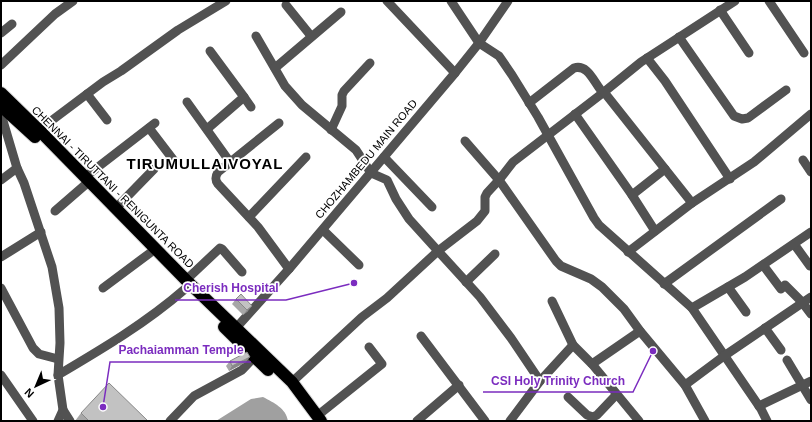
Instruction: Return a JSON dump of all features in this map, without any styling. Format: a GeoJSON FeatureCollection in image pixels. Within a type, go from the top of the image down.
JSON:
{"type":"FeatureCollection","features":[{"type":"Feature","properties":{"kind":"highway","name":"CHENNAI - TIRUTTANI - RENIGUNTA ROAD"},"geometry":{"type":"LineString","coordinates":[[1,93],[39,130],[150,253],[174,273]]}},
{"type":"Feature","properties":{"kind":"highway","name":"CHENNAI - TIRUTTANI - RENIGUNTA ROAD"},"geometry":{"type":"LineString","coordinates":[[1,106],[65,165],[116,208],[186,285],[257,353],[292,382],[316,419]]}},
{"type":"Feature","properties":{"kind":"highway","name":"CHENNAI - TIRUTTANI - RENIGUNTA ROAD"},"geometry":{"type":"LineString","coordinates":[[186,285],[236,328],[316,419]]}},
{"type":"Feature","properties":{"kind":"street"},"geometry":{"type":"LineString","coordinates":[[1,65],[55,14],[73,1]]}},
{"type":"Feature","properties":{"kind":"street"},"geometry":{"type":"LineString","coordinates":[[39,130],[178,30],[226,1]]}},
{"type":"Feature","properties":{"kind":"street"},"geometry":{"type":"LineString","coordinates":[[388,1],[455,72]]}},
{"type":"Feature","properties":{"kind":"street","name":"CHOZHAMBEDU MAIN ROAD"},"geometry":{"type":"LineString","coordinates":[[236,328],[323,230],[455,72],[479,43],[508,1]]}},
{"type":"Feature","properties":{"kind":"street"},"geometry":{"type":"LineString","coordinates":[[292,382],[362,317],[387,298],[438,252],[477,221],[485,212],[485,197],[487,193],[500,180],[513,162],[575,114],[602,90],[678,37],[734,1]]}},
{"type":"Feature","properties":{"kind":"street"},"geometry":{"type":"LineString","coordinates":[[769,1],[804,53]]}},
{"type":"Feature","properties":{"kind":"street"},"geometry":{"type":"LineString","coordinates":[[454,2],[479,43],[499,56],[512,75],[599,225],[692,308],[768,421]]}},
{"type":"Feature","properties":{"kind":"street"},"geometry":{"type":"LineString","coordinates":[[286,5],[311,36]]}},
{"type":"Feature","properties":{"kind":"street"},"geometry":{"type":"LineString","coordinates":[[720,10],[749,53]]}},
{"type":"Feature","properties":{"kind":"street"},"geometry":{"type":"LineString","coordinates":[[274,68],[341,12]]}},
{"type":"Feature","properties":{"kind":"street"},"geometry":{"type":"LineString","coordinates":[[1,33],[12,24]]}},
{"type":"Feature","properties":{"kind":"street"},"geometry":{"type":"LineString","coordinates":[[256,36],[285,86],[302,105],[356,150],[371,172],[387,180],[396,199],[409,219],[480,297],[511,338],[540,381]]}},
{"type":"Feature","properties":{"kind":"street"},"geometry":{"type":"LineString","coordinates":[[678,37],[734,116],[742,119],[748,118],[786,90]]}},
{"type":"Feature","properties":{"kind":"street"},"geometry":{"type":"LineString","coordinates":[[210,51],[251,107]]}},
{"type":"Feature","properties":{"kind":"street"},"geometry":{"type":"LineString","coordinates":[[647,58],[665,81],[730,179]]}},
{"type":"Feature","properties":{"kind":"street"},"geometry":{"type":"LineString","coordinates":[[331,130],[342,106],[342,95],[344,91],[370,63]]}},
{"type":"Feature","properties":{"kind":"street"},"geometry":{"type":"LineString","coordinates":[[529,103],[574,68],[578,66],[585,68],[692,203]]}},
{"type":"Feature","properties":{"kind":"street"},"geometry":{"type":"LineString","coordinates":[[87,94],[107,120]]}},
{"type":"Feature","properties":{"kind":"street"},"geometry":{"type":"LineString","coordinates":[[207,129],[244,97]]}},
{"type":"Feature","properties":{"kind":"street"},"geometry":{"type":"LineString","coordinates":[[187,102],[230,162]]}},
{"type":"Feature","properties":{"kind":"street"},"geometry":{"type":"LineString","coordinates":[[1,114],[4,136],[24,184],[52,267],[58,308],[60,343],[58,375],[63,410],[70,421]]}},
{"type":"Feature","properties":{"kind":"street"},"geometry":{"type":"LineString","coordinates":[[575,114],[632,195],[655,231]]}},
{"type":"Feature","properties":{"kind":"street"},"geometry":{"type":"LineString","coordinates":[[628,252],[692,203],[754,162],[811,114]]}},
{"type":"Feature","properties":{"kind":"street"},"geometry":{"type":"LineString","coordinates":[[279,123],[230,162],[215,176],[216,181],[249,216],[289,269]]}},
{"type":"Feature","properties":{"kind":"street"},"geometry":{"type":"LineString","coordinates":[[55,211],[85,181],[152,126],[176,162]]}},
{"type":"Feature","properties":{"kind":"street"},"geometry":{"type":"LineString","coordinates":[[466,142],[500,180],[556,262],[602,287],[624,309],[685,385],[705,421]]}},
{"type":"Feature","properties":{"kind":"street"},"geometry":{"type":"LineString","coordinates":[[249,216],[306,157]]}},
{"type":"Feature","properties":{"kind":"street"},"geometry":{"type":"LineString","coordinates":[[384,157],[432,207]]}},
{"type":"Feature","properties":{"kind":"street"},"geometry":{"type":"LineString","coordinates":[[803,160],[811,172]]}},
{"type":"Feature","properties":{"kind":"street"},"geometry":{"type":"LineString","coordinates":[[1,180],[17,168]]}},
{"type":"Feature","properties":{"kind":"street"},"geometry":{"type":"LineString","coordinates":[[116,208],[154,169]]}},
{"type":"Feature","properties":{"kind":"street"},"geometry":{"type":"LineString","coordinates":[[632,195],[665,169]]}},
{"type":"Feature","properties":{"kind":"street"},"geometry":{"type":"LineString","coordinates":[[664,284],[781,199]]}},
{"type":"Feature","properties":{"kind":"street"},"geometry":{"type":"LineString","coordinates":[[323,230],[359,265]]}},
{"type":"Feature","properties":{"kind":"street"},"geometry":{"type":"LineString","coordinates":[[1,257],[41,232]]}},
{"type":"Feature","properties":{"kind":"street"},"geometry":{"type":"LineString","coordinates":[[692,308],[763,265],[811,232]]}},
{"type":"Feature","properties":{"kind":"street"},"geometry":{"type":"LineString","coordinates":[[794,244],[810,266]]}},
{"type":"Feature","properties":{"kind":"street"},"geometry":{"type":"LineString","coordinates":[[58,375],[116,340],[165,307],[220,248],[242,272]]}},
{"type":"Feature","properties":{"kind":"street"},"geometry":{"type":"LineString","coordinates":[[103,288],[150,253]]}},
{"type":"Feature","properties":{"kind":"street"},"geometry":{"type":"LineString","coordinates":[[466,282],[495,254]]}},
{"type":"Feature","properties":{"kind":"street"},"geometry":{"type":"LineString","coordinates":[[763,265],[783,287],[802,302],[811,314]]}},
{"type":"Feature","properties":{"kind":"street"},"geometry":{"type":"LineString","coordinates":[[728,287],[746,312]]}},
{"type":"Feature","properties":{"kind":"street"},"geometry":{"type":"LineString","coordinates":[[1,288],[33,348],[39,354],[58,360]]}},
{"type":"Feature","properties":{"kind":"street"},"geometry":{"type":"LineString","coordinates":[[685,385],[724,356],[811,297]]}},
{"type":"Feature","properties":{"kind":"street"},"geometry":{"type":"LineString","coordinates":[[552,301],[573,345],[592,364],[616,395],[639,421]]}},
{"type":"Feature","properties":{"kind":"street"},"geometry":{"type":"LineString","coordinates":[[765,328],[781,350]]}},
{"type":"Feature","properties":{"kind":"street"},"geometry":{"type":"LineString","coordinates":[[592,364],[640,330]]}},
{"type":"Feature","properties":{"kind":"street"},"geometry":{"type":"LineString","coordinates":[[421,336],[485,421]]}},
{"type":"Feature","properties":{"kind":"street"},"geometry":{"type":"LineString","coordinates":[[510,421],[540,381],[573,345]]}},
{"type":"Feature","properties":{"kind":"street"},"geometry":{"type":"LineString","coordinates":[[316,419],[382,364],[369,347]]}},
{"type":"Feature","properties":{"kind":"street"},"geometry":{"type":"LineString","coordinates":[[170,421],[194,396],[242,370],[257,353]]}},
{"type":"Feature","properties":{"kind":"street"},"geometry":{"type":"LineString","coordinates":[[787,360],[807,383],[811,400]]}},
{"type":"Feature","properties":{"kind":"street"},"geometry":{"type":"LineString","coordinates":[[1,375],[33,421]]}},
{"type":"Feature","properties":{"kind":"street"},"geometry":{"type":"LineString","coordinates":[[759,406],[807,383]]}},
{"type":"Feature","properties":{"kind":"street"},"geometry":{"type":"LineString","coordinates":[[417,421],[459,385]]}},
{"type":"Feature","properties":{"kind":"street"},"geometry":{"type":"LineString","coordinates":[[568,397],[587,415],[593,417],[597,415],[616,395]]}},
{"type":"Feature","properties":{"kind":"street"},"geometry":{"type":"LineString","coordinates":[[58,421],[63,410]]}},
{"type":"Feature","properties":{"kind":"shaded area"},"geometry":{"type":"Polygon","coordinates":[[[263,397],[282,409],[287,416],[288,421],[216,421],[251,399],[263,397]]]}},
{"type":"Feature","properties":{"kind":"building"},"geometry":{"type":"Polygon","coordinates":[[[241,294],[252,306],[247,310],[236,299],[241,294]]]}},
{"type":"Feature","properties":{"kind":"building"},"geometry":{"type":"Polygon","coordinates":[[[247,352],[250,357],[232,366],[230,361],[247,352]]]}},
{"type":"Feature","properties":{"kind":"building"},"geometry":{"type":"Polygon","coordinates":[[[109,383],[148,421],[89,421],[81,413],[109,383]]]}},
{"type":"Feature","properties":{"kind":"railway"},"geometry":{"type":"LineString","coordinates":[[1,97],[72,166],[184,281],[289,383],[302,398],[317,421]]}},
{"type":"Feature","properties":{"kind":"place","name":"Cherish Hospital"},"geometry":{"type":"Point","coordinates":[354,283]}},
{"type":"Feature","properties":{"kind":"place","name":"CSI Holy Trinity Church"},"geometry":{"type":"Point","coordinates":[653,351]}},
{"type":"Feature","properties":{"kind":"place","name":"Pachaiamman Temple"},"geometry":{"type":"Point","coordinates":[103,407]}},
{"type":"Feature","properties":{"kind":"district","name":"TIRUMULLAIVOYAL"},"geometry":{"type":"Point","coordinates":[205,164]}}]}
